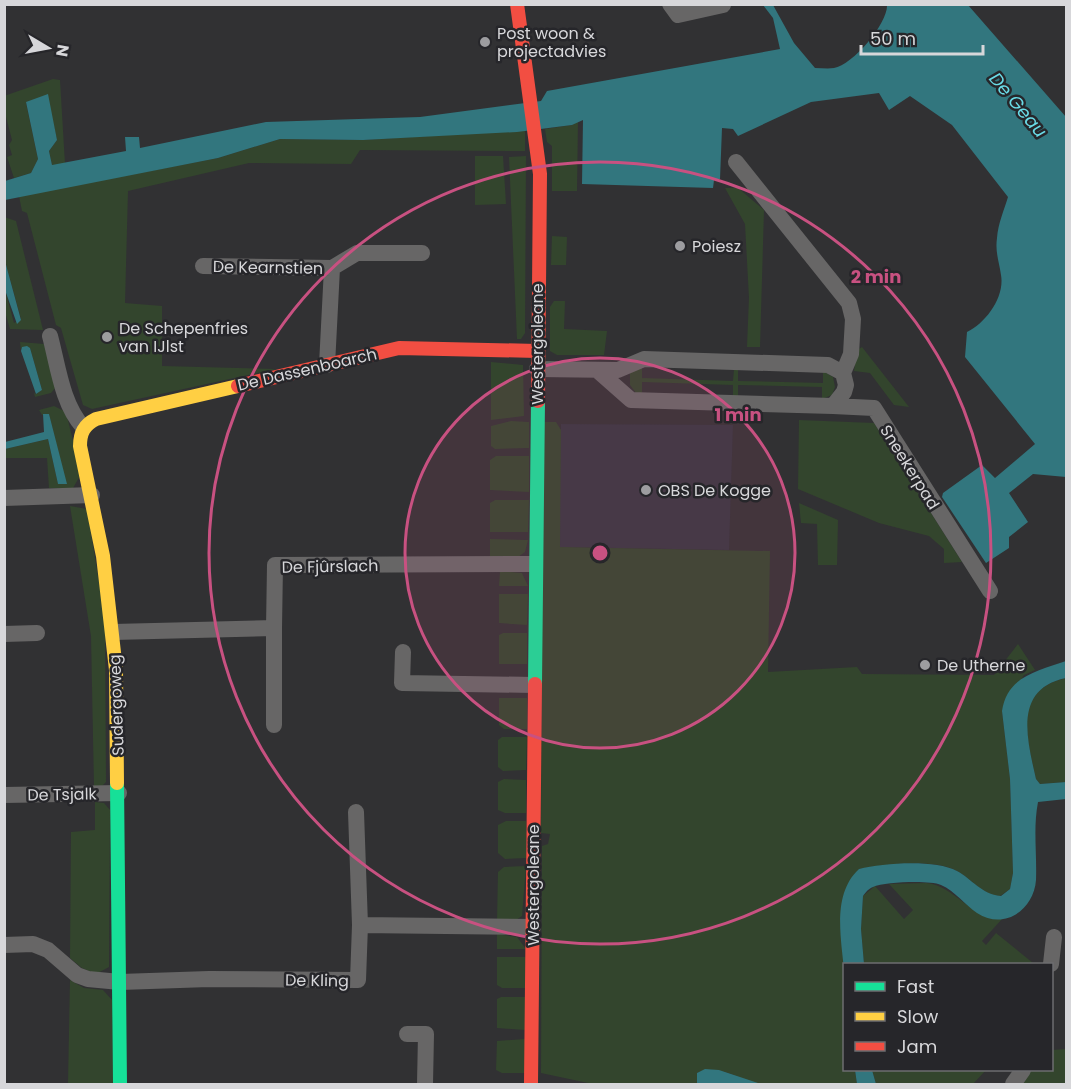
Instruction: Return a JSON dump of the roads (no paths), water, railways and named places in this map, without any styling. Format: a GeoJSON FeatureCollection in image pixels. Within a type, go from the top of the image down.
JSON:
{"type":"FeatureCollection","features":[{"type":"Feature","properties":{"kind":"street","name":"Westergoleane"},"geometry":{"type":"LineString","coordinates":[[517,4],[540,174],[531,1084]]}},
{"type":"Feature","properties":{"kind":"street"},"geometry":{"type":"LineString","coordinates":[[670,4],[678,15],[723,5]]}},
{"type":"Feature","properties":{"kind":"street"},"geometry":{"type":"LineString","coordinates":[[597,370],[631,400],[833,405],[844,392],[846,385],[843,373],[851,354],[853,319],[849,303],[736,162]]}},
{"type":"Feature","properties":{"kind":"street","name":"De Kearnstien"},"geometry":{"type":"LineString","coordinates":[[203,266],[332,268],[357,253],[422,253]]}},
{"type":"Feature","properties":{"kind":"street","name":"De Kearnstien"},"geometry":{"type":"LineString","coordinates":[[327,365],[332,268]]}},
{"type":"Feature","properties":{"kind":"street"},"geometry":{"type":"LineString","coordinates":[[50,336],[66,398],[73,416],[83,427]]}},
{"type":"Feature","properties":{"kind":"street","name":"De Dassenboarch"},"geometry":{"type":"LineString","coordinates":[[83,427],[96,418],[399,348],[537,351]]}},
{"type":"Feature","properties":{"kind":"street"},"geometry":{"type":"LineString","coordinates":[[537,369],[618,370],[644,359],[828,365],[843,373]]}},
{"type":"Feature","properties":{"kind":"street","name":"Sneekerpad"},"geometry":{"type":"LineString","coordinates":[[833,405],[874,408],[990,591]]}},
{"type":"Feature","properties":{"kind":"street","name":"Sudergoweg"},"geometry":{"type":"LineString","coordinates":[[83,427],[79,436],[80,446],[92,495],[113,632],[119,793],[120,1084]]}},
{"type":"Feature","properties":{"kind":"street"},"geometry":{"type":"LineString","coordinates":[[4,498],[92,495]]}},
{"type":"Feature","properties":{"kind":"street","name":"De Fjûrslach"},"geometry":{"type":"LineString","coordinates":[[274,628],[275,565],[535,564]]}},
{"type":"Feature","properties":{"kind":"street"},"geometry":{"type":"LineString","coordinates":[[113,632],[274,628],[274,725]]}},
{"type":"Feature","properties":{"kind":"street"},"geometry":{"type":"LineString","coordinates":[[4,634],[37,633]]}},
{"type":"Feature","properties":{"kind":"street"},"geometry":{"type":"LineString","coordinates":[[403,652],[402,683],[534,685]]}},
{"type":"Feature","properties":{"kind":"street","name":"De Tsjalk"},"geometry":{"type":"LineString","coordinates":[[4,795],[119,793]]}},
{"type":"Feature","properties":{"kind":"street"},"geometry":{"type":"LineString","coordinates":[[356,812],[360,925],[533,927]]}},
{"type":"Feature","properties":{"kind":"street","name":"De Kling"},"geometry":{"type":"LineString","coordinates":[[120,982],[209,979],[358,980],[360,925]]}},
{"type":"Feature","properties":{"kind":"street"},"geometry":{"type":"LineString","coordinates":[[1051,963],[1054,937]]}},
{"type":"Feature","properties":{"kind":"street"},"geometry":{"type":"LineString","coordinates":[[4,945],[33,944],[48,950],[77,975],[88,980],[120,982]]}},
{"type":"Feature","properties":{"kind":"street"},"geometry":{"type":"LineString","coordinates":[[406,1034],[426,1034],[424,1084]]}},
{"type":"Feature","properties":{"kind":"street"},"geometry":{"type":"LineString","coordinates":[[1013,1084],[1022,1071]]}},
{"type":"Feature","properties":{"kind":"water","name":"De Geau"},"geometry":{"type":"Polygon","coordinates":[[[763,5],[773,5],[794,43],[815,68],[834,68],[850,59],[868,42],[882,22],[887,5],[968,5],[1066,117],[1066,477],[1033,474],[1009,493],[1028,522],[1009,537],[1009,548],[986,563],[942,497],[943,493],[982,465],[995,478],[1035,444],[965,357],[967,332],[987,316],[1000,292],[1001,275],[997,243],[1000,222],[1008,197],[952,125],[910,96],[889,110],[879,93],[811,102],[738,136],[733,129],[722,128],[720,179],[714,180],[713,188],[582,184],[583,120],[572,125],[517,132],[363,140],[280,139],[218,158],[5,200],[5,181],[31,173],[38,159],[26,102],[48,94],[57,140],[49,151],[52,165],[126,151],[125,137],[139,137],[140,148],[266,122],[420,117],[541,101],[547,91],[780,49],[773,18],[763,5]]]}},
{"type":"Feature","properties":{"kind":"water"},"geometry":{"type":"Polygon","coordinates":[[[5,261],[21,320],[17,324],[5,290],[5,261]]]}},
{"type":"Feature","properties":{"kind":"water"},"geometry":{"type":"Polygon","coordinates":[[[22,347],[30,348],[42,390],[36,394],[21,351],[22,347]]]}},
{"type":"Feature","properties":{"kind":"water"},"geometry":{"type":"Polygon","coordinates":[[[43,414],[49,414],[67,484],[58,484],[48,439],[5,449],[5,442],[44,432],[43,414]]]}},
{"type":"Feature","properties":{"kind":"water"},"geometry":{"type":"Polygon","coordinates":[[[1066,661],[1066,678],[1049,684],[1038,693],[1031,704],[1028,732],[1036,779],[1040,784],[1066,782],[1066,799],[1038,802],[1035,831],[1036,880],[1030,900],[1016,914],[998,920],[977,913],[951,891],[935,883],[907,882],[873,887],[863,896],[861,929],[864,963],[843,963],[840,930],[842,903],[850,879],[859,869],[895,864],[936,865],[957,871],[994,895],[1001,896],[1010,889],[1013,873],[1010,779],[1002,711],[1010,690],[1017,682],[1035,672],[1066,661]]]}},
{"type":"Feature","properties":{"kind":"water"},"geometry":{"type":"Polygon","coordinates":[[[705,1069],[719,1070],[761,1084],[697,1084],[697,1073],[705,1069]]]}},
{"type":"Feature","properties":{"kind":"water"},"geometry":{"type":"Polygon","coordinates":[[[855,1071],[872,1071],[876,1084],[857,1084],[855,1071]]]}},
{"type":"Feature","properties":{"kind":"place","name":"Post woon & projectadvies"},"geometry":{"type":"Point","coordinates":[485,42]}},
{"type":"Feature","properties":{"kind":"place","name":"Poiesz"},"geometry":{"type":"Point","coordinates":[680,246]}},
{"type":"Feature","properties":{"kind":"place","name":"De Schepenfries van IJlst"},"geometry":{"type":"Point","coordinates":[107,337]}},
{"type":"Feature","properties":{"kind":"place","name":"OBS De Kogge"},"geometry":{"type":"Point","coordinates":[646,490]}},
{"type":"Feature","properties":{"kind":"place","name":"De Utherne"},"geometry":{"type":"Point","coordinates":[925,665]}}]}
